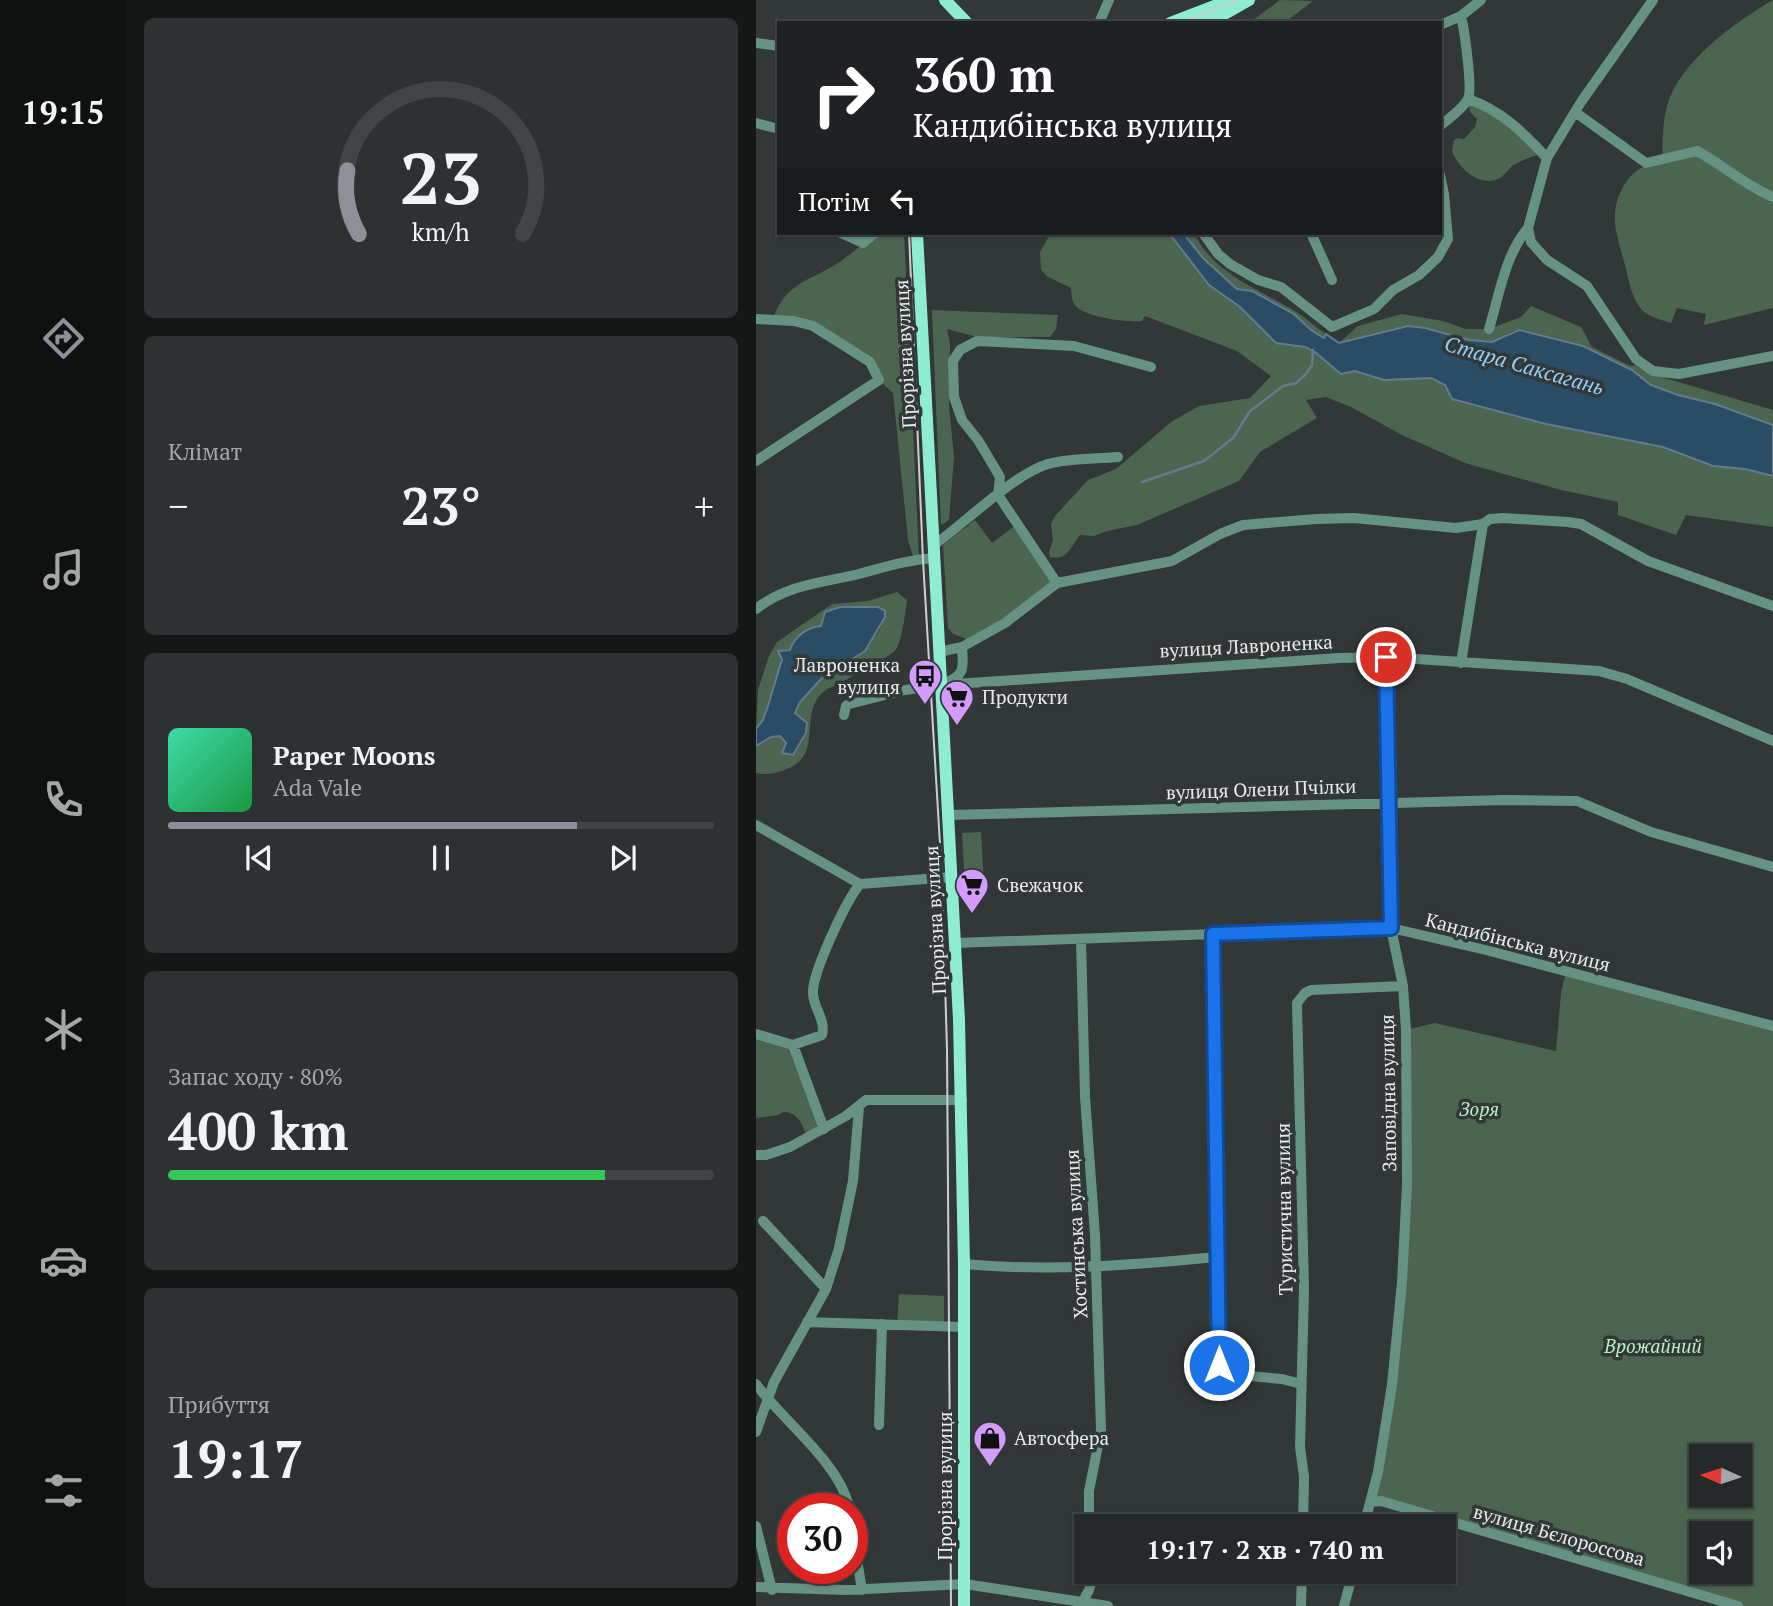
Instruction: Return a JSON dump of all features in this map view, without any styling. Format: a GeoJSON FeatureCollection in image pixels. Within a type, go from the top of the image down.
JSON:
{"type":"FeatureCollection","features":[{"type":"Feature","properties":{"kind":"main road"},"geometry":{"type":"LineString","coordinates":[[945,0],[965,21]]}},
{"type":"Feature","properties":{"kind":"main road"},"geometry":{"type":"LineString","coordinates":[[1178,21],[1230,0]]}},
{"type":"Feature","properties":{"kind":"main road"},"geometry":{"type":"LineString","coordinates":[[1206,21],[1249,0]]}},
{"type":"Feature","properties":{"kind":"main road","name":"Прорізна вулиця"},"geometry":{"type":"LineString","coordinates":[[918,235],[962,1100],[964,1606]]}},
{"type":"Feature","properties":{"kind":"street"},"geometry":{"type":"LineString","coordinates":[[1100,21],[1110,0]]}},
{"type":"Feature","properties":{"kind":"street"},"geometry":{"type":"LineString","coordinates":[[1442,24],[1461,16],[1481,0]]}},
{"type":"Feature","properties":{"kind":"street"},"geometry":{"type":"LineString","coordinates":[[1489,329],[1510,262],[1528,228],[1547,158],[1575,112],[1653,0]]}},
{"type":"Feature","properties":{"kind":"street"},"geometry":{"type":"LineString","coordinates":[[1442,124],[1468,99],[1470,88],[1465,30],[1461,16]]}},
{"type":"Feature","properties":{"kind":"street"},"geometry":{"type":"LineString","coordinates":[[756,43],[777,46]]}},
{"type":"Feature","properties":{"kind":"street"},"geometry":{"type":"LineString","coordinates":[[1468,99],[1509,120],[1547,158]]}},
{"type":"Feature","properties":{"kind":"street"},"geometry":{"type":"LineString","coordinates":[[1575,112],[1647,163],[1697,151],[1773,197]]}},
{"type":"Feature","properties":{"kind":"street"},"geometry":{"type":"LineString","coordinates":[[756,123],[777,128]]}},
{"type":"Feature","properties":{"kind":"street"},"geometry":{"type":"LineString","coordinates":[[1204,235],[1218,254],[1230,264],[1258,280],[1281,287],[1332,327],[1374,309],[1393,290],[1419,275],[1438,257],[1448,239],[1442,184]]}},
{"type":"Feature","properties":{"kind":"street"},"geometry":{"type":"LineString","coordinates":[[1528,228],[1531,242],[1541,255],[1587,286],[1636,359],[1653,371],[1673,374],[1773,356]]}},
{"type":"Feature","properties":{"kind":"street"},"geometry":{"type":"LineString","coordinates":[[845,235],[863,243],[873,235]]}},
{"type":"Feature","properties":{"kind":"street"},"geometry":{"type":"LineString","coordinates":[[1312,235],[1332,280]]}},
{"type":"Feature","properties":{"kind":"street"},"geometry":{"type":"LineString","coordinates":[[756,319],[794,321],[813,326],[870,362],[879,380],[756,461]]}},
{"type":"Feature","properties":{"kind":"street"},"geometry":{"type":"LineString","coordinates":[[1057,583],[998,495],[1000,477],[978,440],[962,420],[954,397],[953,361],[960,350],[977,341],[1067,346],[1151,367]]}},
{"type":"Feature","properties":{"kind":"street"},"geometry":{"type":"LineString","coordinates":[[756,610],[779,596],[815,581],[858,574],[934,552],[998,495],[1025,475],[1048,464],[1118,457]]}},
{"type":"Feature","properties":{"kind":"street"},"geometry":{"type":"LineString","coordinates":[[939,652],[962,647],[1005,623],[1057,583],[1172,561],[1220,534],[1261,522],[1354,518],[1444,527],[1483,524],[1490,519],[1503,518],[1581,524],[1648,561],[1773,606]]}},
{"type":"Feature","properties":{"kind":"street"},"geometry":{"type":"LineString","coordinates":[[1461,663],[1483,524]]}},
{"type":"Feature","properties":{"kind":"street"},"geometry":{"type":"LineString","coordinates":[[941,685],[960,675],[964,669],[962,647]]}},
{"type":"Feature","properties":{"kind":"street","name":"вулиця Лавроненка"},"geometry":{"type":"LineString","coordinates":[[844,715],[849,704],[905,690],[941,685],[1208,665],[1386,657],[1611,673],[1773,741]]}},
{"type":"Feature","properties":{"kind":"street","name":"Заповідна вулиця"},"geometry":{"type":"LineString","coordinates":[[1367,1514],[1386,1433],[1402,1282],[1407,1184],[1406,1030],[1403,986],[1391,928],[1386,657]]}},
{"type":"Feature","properties":{"kind":"street","name":"вулиця Олени Пчілки"},"geometry":{"type":"LineString","coordinates":[[949,816],[1505,800],[1577,801],[1651,832],[1773,867]]}},
{"type":"Feature","properties":{"kind":"street"},"geometry":{"type":"LineString","coordinates":[[756,825],[860,884],[952,877]]}},
{"type":"Feature","properties":{"kind":"street"},"geometry":{"type":"LineString","coordinates":[[756,1034],[793,1045],[822,1035],[823,1024],[813,994],[815,979],[834,933],[860,884]]}},
{"type":"Feature","properties":{"kind":"street","name":"Кандибінська вулиця"},"geometry":{"type":"LineString","coordinates":[[955,943],[1391,928],[1486,950],[1773,1026]]}},
{"type":"Feature","properties":{"kind":"street"},"geometry":{"type":"LineString","coordinates":[[1213,934],[1219,1365],[1227,1374],[1282,1379],[1301,1384]]}},
{"type":"Feature","properties":{"kind":"street","name":"Хостинська вулиця"},"geometry":{"type":"LineString","coordinates":[[1081,939],[1085,1097],[1096,1267],[1101,1430],[1089,1491],[1089,1514]]}},
{"type":"Feature","properties":{"kind":"street","name":"Туристична вулиця"},"geometry":{"type":"LineString","coordinates":[[1303,1514],[1304,1477],[1300,1447],[1304,1289],[1297,1003],[1311,990],[1403,986]]}},
{"type":"Feature","properties":{"kind":"street"},"geometry":{"type":"LineString","coordinates":[[793,1045],[824,1129]]}},
{"type":"Feature","properties":{"kind":"street"},"geometry":{"type":"LineString","coordinates":[[756,1155],[766,1155],[790,1147],[824,1129],[866,1100],[962,1100]]}},
{"type":"Feature","properties":{"kind":"street"},"geometry":{"type":"LineString","coordinates":[[756,1432],[767,1400],[793,1346],[826,1289],[839,1248],[853,1181],[859,1107]]}},
{"type":"Feature","properties":{"kind":"street"},"geometry":{"type":"LineString","coordinates":[[764,1221],[826,1289]]}},
{"type":"Feature","properties":{"kind":"street"},"geometry":{"type":"LineString","coordinates":[[964,1264],[1096,1267],[1217,1256]]}},
{"type":"Feature","properties":{"kind":"street"},"geometry":{"type":"LineString","coordinates":[[807,1322],[964,1327]]}},
{"type":"Feature","properties":{"kind":"street"},"geometry":{"type":"LineString","coordinates":[[879,1425],[882,1324]]}},
{"type":"Feature","properties":{"kind":"street"},"geometry":{"type":"LineString","coordinates":[[756,1384],[843,1486],[845,1493]]}},
{"type":"Feature","properties":{"kind":"street","name":"вулиця Бєлороссова"},"geometry":{"type":"LineString","coordinates":[[1370,1502],[1381,1501],[1738,1606]]}},
{"type":"Feature","properties":{"kind":"street"},"geometry":{"type":"LineString","coordinates":[[756,1526],[772,1590]]}},
{"type":"Feature","properties":{"kind":"street"},"geometry":{"type":"LineString","coordinates":[[861,1584],[862,1590]]}},
{"type":"Feature","properties":{"kind":"street"},"geometry":{"type":"LineString","coordinates":[[756,1587],[772,1590],[862,1590],[964,1584],[1108,1606]]}},
{"type":"Feature","properties":{"kind":"street"},"geometry":{"type":"LineString","coordinates":[[1083,1601],[1090,1584]]}},
{"type":"Feature","properties":{"kind":"street"},"geometry":{"type":"LineString","coordinates":[[1301,1606],[1302,1584]]}},
{"type":"Feature","properties":{"kind":"street"},"geometry":{"type":"LineString","coordinates":[[1344,1606],[1350,1584]]}},
{"type":"Feature","properties":{"kind":"green space"},"geometry":{"type":"Polygon","coordinates":[[[1280,0],[1313,1],[1287,21],[1252,21],[1280,0]]]}},
{"type":"Feature","properties":{"kind":"green space"},"geometry":{"type":"Polygon","coordinates":[[[1773,0],[1773,308],[1704,325],[1706,314],[1677,308],[1671,323],[1648,315],[1635,300],[1619,242],[1615,213],[1620,193],[1637,170],[1662,161],[1665,113],[1673,90],[1683,74],[1710,45],[1773,0]]]}},
{"type":"Feature","properties":{"kind":"green space"},"geometry":{"type":"Polygon","coordinates":[[[1475,101],[1543,153],[1515,164],[1493,181],[1485,181],[1471,175],[1459,164],[1452,151],[1454,140],[1464,139],[1475,127],[1477,119],[1470,112],[1469,105],[1475,101]]]}},
{"type":"Feature","properties":{"kind":"green space"},"geometry":{"type":"Polygon","coordinates":[[[873,235],[904,235],[919,559],[914,559],[908,540],[893,393],[879,380],[876,373],[826,333],[772,320],[792,289],[854,251],[873,235]]]}},
{"type":"Feature","properties":{"kind":"green space"},"geometry":{"type":"Polygon","coordinates":[[[1050,235],[1174,235],[1209,285],[1240,307],[1276,343],[1305,347],[1341,374],[1355,371],[1384,380],[1431,378],[1511,416],[1663,447],[1713,466],[1745,469],[1773,476],[1773,527],[1686,515],[1676,535],[1618,515],[1618,502],[1561,490],[1465,463],[1326,397],[1306,400],[1317,418],[1260,452],[1239,481],[1137,525],[1094,536],[1080,535],[1065,555],[1050,557],[1053,540],[1051,524],[1088,480],[1116,469],[1171,422],[1199,406],[1250,398],[1271,376],[1237,351],[1145,316],[1142,321],[1127,321],[1087,313],[1075,305],[1071,288],[1048,277],[1041,270],[1040,252],[1050,235]]]}},
{"type":"Feature","properties":{"kind":"green space"},"geometry":{"type":"Polygon","coordinates":[[[1185,235],[1195,235],[1225,270],[1299,314],[1326,334],[1325,338],[1311,330],[1294,314],[1252,291],[1237,289],[1203,258],[1185,235]]]}},
{"type":"Feature","properties":{"kind":"green space"},"geometry":{"type":"Polygon","coordinates":[[[1531,306],[1581,327],[1592,347],[1630,366],[1642,364],[1665,378],[1773,410],[1773,425],[1715,404],[1678,395],[1651,385],[1632,370],[1513,331],[1492,342],[1469,340],[1425,328],[1339,343],[1358,326],[1402,314],[1443,321],[1466,329],[1489,329],[1521,317],[1531,306]]]}},
{"type":"Feature","properties":{"kind":"green space"},"geometry":{"type":"Polygon","coordinates":[[[932,310],[1058,315],[1056,329],[1050,337],[977,337],[947,329],[950,344],[949,405],[954,457],[949,520],[941,525],[932,310]]]}},
{"type":"Feature","properties":{"kind":"green space"},"geometry":{"type":"Polygon","coordinates":[[[975,520],[992,543],[1016,525],[1057,583],[972,641],[953,634],[948,628],[943,545],[975,520]]]}},
{"type":"Feature","properties":{"kind":"green space"},"geometry":{"type":"Polygon","coordinates":[[[897,592],[907,600],[897,648],[820,695],[811,715],[807,747],[803,757],[795,765],[776,773],[756,773],[756,746],[771,736],[780,736],[786,743],[784,748],[793,755],[806,733],[807,723],[795,713],[800,703],[819,682],[870,642],[882,623],[885,611],[855,606],[825,612],[821,626],[806,631],[798,637],[790,650],[783,650],[769,703],[756,729],[758,690],[769,656],[777,642],[832,604],[868,601],[897,592]]]}},
{"type":"Feature","properties":{"kind":"green space"},"geometry":{"type":"Polygon","coordinates":[[[981,832],[984,883],[965,884],[962,833],[981,832]]]}},
{"type":"Feature","properties":{"kind":"green space","name":"Врожайний"},"geometry":{"type":"Polygon","coordinates":[[[1566,972],[1773,1026],[1773,1606],[1738,1606],[1456,1526],[1456,1514],[1412,1514],[1370,1502],[1402,1282],[1406,1030],[1435,1023],[1556,1051],[1561,993],[1566,972]]]}},
{"type":"Feature","properties":{"kind":"green space"},"geometry":{"type":"Polygon","coordinates":[[[756,1034],[793,1045],[824,1129],[807,1137],[793,1114],[783,1112],[756,1118],[756,1034]]]}},
{"type":"Feature","properties":{"kind":"green space"},"geometry":{"type":"Polygon","coordinates":[[[899,1294],[944,1296],[944,1326],[897,1325],[899,1294]]]}},
{"type":"Feature","properties":{"kind":"water","name":"Стара Саксагань"},"geometry":{"type":"Polygon","coordinates":[[[1185,235],[1203,258],[1237,289],[1252,291],[1294,314],[1324,338],[1326,334],[1339,343],[1408,326],[1469,340],[1492,342],[1519,330],[1583,346],[1632,370],[1651,385],[1773,425],[1773,476],[1745,469],[1713,466],[1663,447],[1546,424],[1452,399],[1445,385],[1431,378],[1384,380],[1355,371],[1341,374],[1305,347],[1276,343],[1240,307],[1209,285],[1172,237],[1185,235]]]}},
{"type":"Feature","properties":{"kind":"water"},"geometry":{"type":"Polygon","coordinates":[[[840,607],[878,607],[885,611],[885,617],[865,651],[821,679],[800,702],[795,713],[807,723],[806,733],[793,755],[782,753],[786,743],[780,736],[771,737],[756,746],[756,729],[763,720],[782,659],[778,651],[790,650],[802,634],[821,626],[825,612],[840,607]]]}},
{"type":"Feature","properties":{"kind":"waterway"},"geometry":{"type":"LineString","coordinates":[[1142,482],[1204,461],[1233,438],[1250,411],[1283,386],[1296,383],[1306,374],[1312,365],[1313,350]]}},
{"type":"Feature","properties":{"kind":"tram line"},"geometry":{"type":"LineString","coordinates":[[1185,21],[1238,0]]}},
{"type":"Feature","properties":{"kind":"tram line"},"geometry":{"type":"LineString","coordinates":[[909,235],[923,560],[942,878],[947,1050],[951,1606]]}},
{"type":"Feature","properties":{"kind":"place","name":"Лавроненка вулиця"},"geometry":{"type":"Point","coordinates":[925,706]}},
{"type":"Feature","properties":{"kind":"place","name":"Продукти"},"geometry":{"type":"Point","coordinates":[957,727]}},
{"type":"Feature","properties":{"kind":"place","name":"Свежачок"},"geometry":{"type":"Point","coordinates":[972,915]}},
{"type":"Feature","properties":{"kind":"place","name":"Автосфера"},"geometry":{"type":"Point","coordinates":[990,1468]}},
{"type":"Feature","properties":{"kind":"route"},"geometry":{"type":"LineString","coordinates":[[1219,1365],[1213,934],[1391,928],[1386,657]]}},
{"type":"Feature","properties":{"kind":"park label","name":"Зоря"},"geometry":{"type":"Point","coordinates":[1479,1109]}}]}
